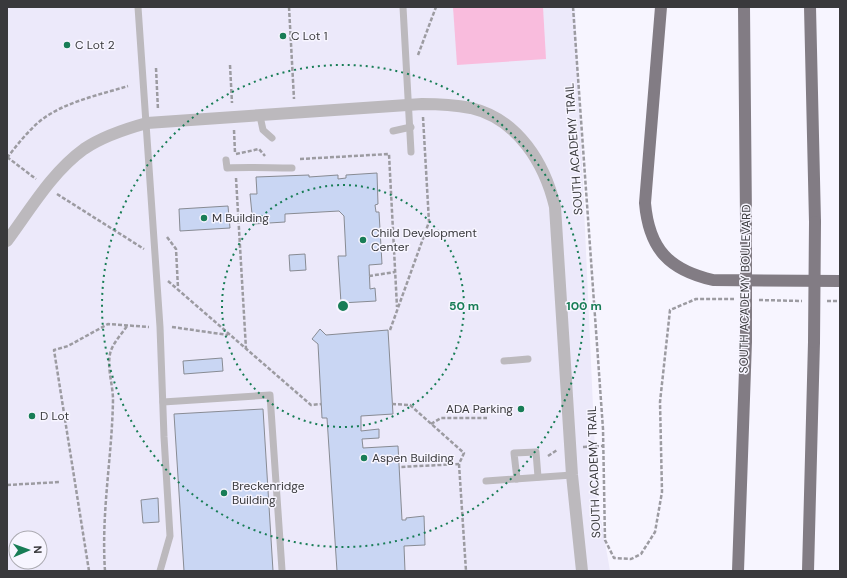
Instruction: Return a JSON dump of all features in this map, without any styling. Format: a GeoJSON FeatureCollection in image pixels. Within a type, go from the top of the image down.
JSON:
{"type":"FeatureCollection","features":[{"type":"Feature","properties":{"kind":"highway"},"geometry":{"type":"LineString","coordinates":[[661,7],[645,203],[647,222],[653,238],[665,257],[678,269],[695,276],[713,280],[840,281]]}},
{"type":"Feature","properties":{"kind":"highway"},"geometry":{"type":"LineString","coordinates":[[808,571],[814,342],[815,222],[810,7]]}},
{"type":"Feature","properties":{"kind":"highway","name":"SOUTH ACADEMY BOULEVARD"},"geometry":{"type":"LineString","coordinates":[[738,571],[746,341],[744,10]]}},
{"type":"Feature","properties":{"kind":"street"},"geometry":{"type":"LineString","coordinates":[[7,241],[64,167],[84,149],[124,129],[153,122],[295,114],[422,104],[449,105],[472,109],[492,116],[512,130],[528,147],[540,164],[550,184],[555,207],[572,475],[582,571]]}},
{"type":"Feature","properties":{"kind":"lane"},"geometry":{"type":"LineString","coordinates":[[138,7],[153,122],[156,264],[170,536],[160,571]]}},
{"type":"Feature","properties":{"kind":"lane"},"geometry":{"type":"LineString","coordinates":[[403,7],[410,106],[411,152]]}},
{"type":"Feature","properties":{"kind":"lane"},"geometry":{"type":"LineString","coordinates":[[260,116],[264,130],[272,138]]}},
{"type":"Feature","properties":{"kind":"lane"},"geometry":{"type":"LineString","coordinates":[[393,131],[411,127]]}},
{"type":"Feature","properties":{"kind":"lane"},"geometry":{"type":"LineString","coordinates":[[226,160],[227,168],[292,168]]}},
{"type":"Feature","properties":{"kind":"lane"},"geometry":{"type":"LineString","coordinates":[[504,361],[528,360]]}},
{"type":"Feature","properties":{"kind":"lane"},"geometry":{"type":"LineString","coordinates":[[163,402],[270,395],[282,570]]}},
{"type":"Feature","properties":{"kind":"lane"},"geometry":{"type":"LineString","coordinates":[[516,478],[514,453],[536,452],[538,477]]}},
{"type":"Feature","properties":{"kind":"lane"},"geometry":{"type":"LineString","coordinates":[[486,482],[516,478],[572,475]]}},
{"type":"Feature","properties":{"kind":"path"},"geometry":{"type":"LineString","coordinates":[[289,7],[295,114]]}},
{"type":"Feature","properties":{"kind":"path"},"geometry":{"type":"LineString","coordinates":[[418,61],[418,54],[436,7]]}},
{"type":"Feature","properties":{"kind":"path","name":"SOUTH ACADEMY TRAIL"},"geometry":{"type":"LineString","coordinates":[[573,7],[602,429],[604,540],[614,558],[631,558],[641,554],[655,532],[662,492],[660,402],[670,310],[696,299],[741,300]]}},
{"type":"Feature","properties":{"kind":"path"},"geometry":{"type":"LineString","coordinates":[[230,65],[232,109]]}},
{"type":"Feature","properties":{"kind":"path"},"geometry":{"type":"LineString","coordinates":[[153,122],[156,68]]}},
{"type":"Feature","properties":{"kind":"path"},"geometry":{"type":"LineString","coordinates":[[128,86],[68,105],[41,120],[7,158],[47,188],[145,250],[166,279],[228,335],[311,405],[321,404]]}},
{"type":"Feature","properties":{"kind":"path"},"geometry":{"type":"LineString","coordinates":[[390,330],[429,222],[422,104]]}},
{"type":"Feature","properties":{"kind":"path"},"geometry":{"type":"LineString","coordinates":[[233,126],[246,349]]}},
{"type":"Feature","properties":{"kind":"path"},"geometry":{"type":"LineString","coordinates":[[235,154],[258,149],[269,160]]}},
{"type":"Feature","properties":{"kind":"path"},"geometry":{"type":"LineString","coordinates":[[299,159],[389,154],[397,308]]}},
{"type":"Feature","properties":{"kind":"path"},"geometry":{"type":"LineString","coordinates":[[166,231],[167,239],[176,249],[178,289]]}},
{"type":"Feature","properties":{"kind":"path"},"geometry":{"type":"LineString","coordinates":[[369,276],[394,272]]}},
{"type":"Feature","properties":{"kind":"path"},"geometry":{"type":"LineString","coordinates":[[757,300],[810,301]]}},
{"type":"Feature","properties":{"kind":"path"},"geometry":{"type":"LineString","coordinates":[[825,301],[840,301]]}},
{"type":"Feature","properties":{"kind":"path"},"geometry":{"type":"LineString","coordinates":[[89,571],[54,350],[68,346],[108,324],[127,326],[160,326],[228,335]]}},
{"type":"Feature","properties":{"kind":"path"},"geometry":{"type":"LineString","coordinates":[[105,571],[102,536],[113,399],[109,364],[113,345],[127,326]]}},
{"type":"Feature","properties":{"kind":"path"},"geometry":{"type":"LineString","coordinates":[[392,404],[410,405],[464,454],[459,464],[466,571]]}},
{"type":"Feature","properties":{"kind":"path"},"geometry":{"type":"LineString","coordinates":[[431,424],[442,418],[486,418]]}},
{"type":"Feature","properties":{"kind":"path"},"geometry":{"type":"LineString","coordinates":[[399,467],[459,464]]}},
{"type":"Feature","properties":{"kind":"path"},"geometry":{"type":"LineString","coordinates":[[7,485],[60,482]]}},
{"type":"Feature","properties":{"kind":"shaded area"},"geometry":{"type":"Polygon","coordinates":[[[7,7],[575,7],[597,496],[610,571],[7,571],[7,7]]]}},
{"type":"Feature","properties":{"kind":"shaded area"},"geometry":{"type":"Polygon","coordinates":[[[453,7],[543,7],[546,59],[457,65],[453,7]]]}},
{"type":"Feature","properties":{"kind":"building","name":"Child Development Center"},"geometry":{"type":"Polygon","coordinates":[[[377,173],[378,204],[375,205],[376,212],[379,212],[382,264],[369,265],[370,289],[375,288],[376,301],[341,303],[338,256],[346,256],[344,216],[339,211],[285,214],[285,222],[253,224],[250,194],[257,194],[256,177],[309,175],[309,177],[338,175],[338,179],[346,178],[346,175],[377,173]]]}},
{"type":"Feature","properties":{"kind":"building","name":"M Building"},"geometry":{"type":"Polygon","coordinates":[[[228,206],[230,228],[180,231],[179,209],[228,206]]]}},
{"type":"Feature","properties":{"kind":"building"},"geometry":{"type":"Polygon","coordinates":[[[305,254],[306,270],[290,271],[289,255],[305,254]]]}},
{"type":"Feature","properties":{"kind":"building","name":"Aspen Building"},"geometry":{"type":"Polygon","coordinates":[[[320,329],[326,335],[388,330],[393,414],[361,416],[361,431],[379,429],[379,438],[362,439],[363,448],[398,446],[402,520],[406,520],[406,518],[424,516],[425,545],[404,546],[405,571],[337,571],[327,418],[322,418],[318,344],[312,339],[320,329]]]}},
{"type":"Feature","properties":{"kind":"building"},"geometry":{"type":"Polygon","coordinates":[[[222,358],[223,371],[184,374],[183,361],[222,358]]]}},
{"type":"Feature","properties":{"kind":"building","name":"Breckenridge Building"},"geometry":{"type":"Polygon","coordinates":[[[263,409],[273,571],[184,571],[174,414],[263,409]]]}},
{"type":"Feature","properties":{"kind":"building"},"geometry":{"type":"Polygon","coordinates":[[[158,498],[159,522],[143,523],[141,500],[158,498]]]}},
{"type":"Feature","properties":{"kind":"place","name":"C Lot 1"},"geometry":{"type":"Point","coordinates":[283,36]}},
{"type":"Feature","properties":{"kind":"place","name":"C Lot 2"},"geometry":{"type":"Point","coordinates":[67,45]}},
{"type":"Feature","properties":{"kind":"place","name":"M Building"},"geometry":{"type":"Point","coordinates":[204,218]}},
{"type":"Feature","properties":{"kind":"place","name":"Child Development Center"},"geometry":{"type":"Point","coordinates":[363,240]}},
{"type":"Feature","properties":{"kind":"place","name":"ADA Parking"},"geometry":{"type":"Point","coordinates":[521,409]}},
{"type":"Feature","properties":{"kind":"place","name":"D Lot"},"geometry":{"type":"Point","coordinates":[32,416]}},
{"type":"Feature","properties":{"kind":"place","name":"Aspen Building"},"geometry":{"type":"Point","coordinates":[364,458]}},
{"type":"Feature","properties":{"kind":"place","name":"Breckenridge Building"},"geometry":{"type":"Point","coordinates":[224,493]}}]}
